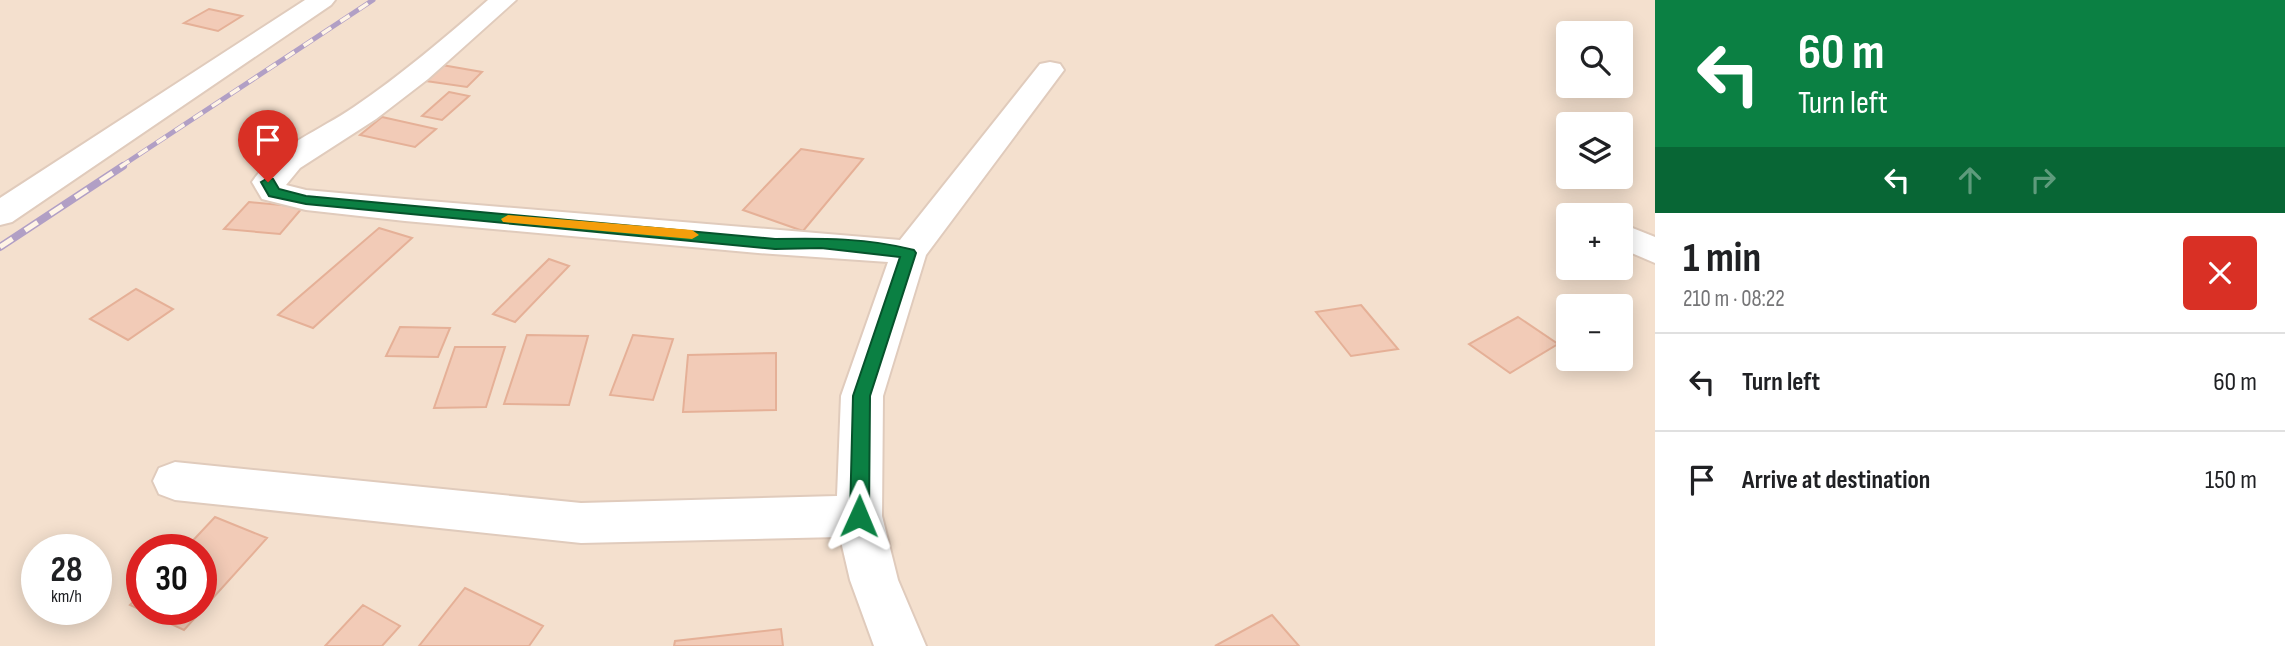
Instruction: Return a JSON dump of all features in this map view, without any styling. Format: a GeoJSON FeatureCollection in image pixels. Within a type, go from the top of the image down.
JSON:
{"type":"FeatureCollection","features":[{"type":"Feature","properties":{"kind":"street"},"geometry":{"type":"LineString","coordinates":[[0,214],[322,0]]}},
{"type":"Feature","properties":{"kind":"street"},"geometry":{"type":"LineString","coordinates":[[503,0],[429,65],[364,114],[279,168],[268,182],[274,192],[306,200],[405,211],[775,244],[821,243],[872,247],[909,253]]}},
{"type":"Feature","properties":{"kind":"street"},"geometry":{"type":"LineString","coordinates":[[900,646],[873,580],[859,516],[862,396],[909,253],[1050,70]]}},
{"type":"Feature","properties":{"kind":"street"},"geometry":{"type":"LineString","coordinates":[[1633,240],[1655,251]]}},
{"type":"Feature","properties":{"kind":"street"},"geometry":{"type":"LineString","coordinates":[[175,481],[581,523],[859,516]]}},
{"type":"Feature","properties":{"kind":"shaded area"},"geometry":{"type":"Polygon","coordinates":[[[0,0],[1655,0],[1655,646],[0,646],[0,0]]]}},
{"type":"Feature","properties":{"kind":"building"},"geometry":{"type":"Polygon","coordinates":[[[209,9],[242,16],[218,31],[184,23],[209,9]]]}},
{"type":"Feature","properties":{"kind":"building"},"geometry":{"type":"Polygon","coordinates":[[[442,65],[482,72],[467,87],[426,81],[442,65]]]}},
{"type":"Feature","properties":{"kind":"building"},"geometry":{"type":"Polygon","coordinates":[[[449,92],[469,96],[442,120],[422,116],[449,92]]]}},
{"type":"Feature","properties":{"kind":"building"},"geometry":{"type":"Polygon","coordinates":[[[382,117],[436,129],[415,147],[360,135],[382,117]]]}},
{"type":"Feature","properties":{"kind":"building"},"geometry":{"type":"Polygon","coordinates":[[[801,149],[863,159],[803,231],[743,210],[801,149]]]}},
{"type":"Feature","properties":{"kind":"building"},"geometry":{"type":"Polygon","coordinates":[[[249,202],[303,207],[280,234],[224,229],[249,202]]]}},
{"type":"Feature","properties":{"kind":"building"},"geometry":{"type":"Polygon","coordinates":[[[379,228],[412,238],[313,328],[278,315],[379,228]]]}},
{"type":"Feature","properties":{"kind":"building"},"geometry":{"type":"Polygon","coordinates":[[[549,259],[569,266],[515,322],[493,314],[549,259]]]}},
{"type":"Feature","properties":{"kind":"building"},"geometry":{"type":"Polygon","coordinates":[[[136,289],[173,309],[128,340],[90,319],[136,289]]]}},
{"type":"Feature","properties":{"kind":"building"},"geometry":{"type":"Polygon","coordinates":[[[1361,305],[1398,349],[1351,356],[1316,312],[1361,305]]]}},
{"type":"Feature","properties":{"kind":"building"},"geometry":{"type":"Polygon","coordinates":[[[1518,317],[1556,343],[1556,345],[1510,373],[1469,344],[1518,317]]]}},
{"type":"Feature","properties":{"kind":"building"},"geometry":{"type":"Polygon","coordinates":[[[400,327],[450,328],[438,357],[386,356],[400,327]]]}},
{"type":"Feature","properties":{"kind":"building"},"geometry":{"type":"Polygon","coordinates":[[[527,335],[588,336],[569,405],[504,404],[527,335]]]}},
{"type":"Feature","properties":{"kind":"building"},"geometry":{"type":"Polygon","coordinates":[[[633,335],[673,339],[653,400],[610,395],[633,335]]]}},
{"type":"Feature","properties":{"kind":"building"},"geometry":{"type":"Polygon","coordinates":[[[455,347],[505,347],[486,407],[434,408],[455,347]]]}},
{"type":"Feature","properties":{"kind":"building"},"geometry":{"type":"Polygon","coordinates":[[[776,353],[776,410],[683,412],[688,355],[776,353]]]}},
{"type":"Feature","properties":{"kind":"building"},"geometry":{"type":"Polygon","coordinates":[[[215,517],[267,538],[217,593],[217,534],[199,534],[215,517]]]}},
{"type":"Feature","properties":{"kind":"building"},"geometry":{"type":"Polygon","coordinates":[[[465,588],[543,626],[529,646],[419,646],[465,588]]]}},
{"type":"Feature","properties":{"kind":"building"},"geometry":{"type":"Polygon","coordinates":[[[363,605],[400,626],[382,646],[325,646],[363,605]]]}},
{"type":"Feature","properties":{"kind":"building"},"geometry":{"type":"Polygon","coordinates":[[[1272,615],[1299,646],[1215,646],[1272,615]]]}},
{"type":"Feature","properties":{"kind":"building"},"geometry":{"type":"Polygon","coordinates":[[[173,625],[189,625],[184,630],[173,625]]]}},
{"type":"Feature","properties":{"kind":"building"},"geometry":{"type":"Polygon","coordinates":[[[781,629],[783,646],[674,646],[675,641],[781,629]]]}},
{"type":"Feature","properties":{"kind":"railway"},"geometry":{"type":"LineString","coordinates":[[120,167],[373,0]]}},
{"type":"Feature","properties":{"kind":"railway"},"geometry":{"type":"LineString","coordinates":[[0,247],[123,166]]}},
{"type":"Feature","properties":{"kind":"slow traffic"},"geometry":{"type":"LineString","coordinates":[[508,219],[692,235]]}},
{"type":"Feature","properties":{"kind":"route"},"geometry":{"type":"LineString","coordinates":[[268,182],[274,192],[306,200],[405,211],[775,244],[821,243],[872,247],[909,253],[862,396],[859,516]]}}]}
